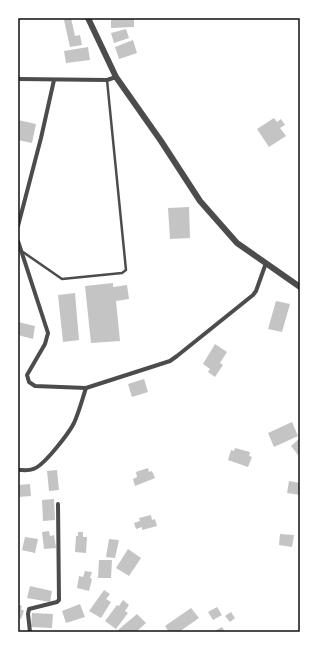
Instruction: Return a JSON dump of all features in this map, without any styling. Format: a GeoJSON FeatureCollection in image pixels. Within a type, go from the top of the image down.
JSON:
{"type":"FeatureCollection","features":[{"type":"Feature","properties":{"kind":"street"},"geometry":{"type":"LineString","coordinates":[[88,18],[116,77],[161,141],[200,201],[237,243],[300,287]]}},
{"type":"Feature","properties":{"kind":"street"},"geometry":{"type":"LineString","coordinates":[[18,79],[107,80],[116,77]]}},
{"type":"Feature","properties":{"kind":"street"},"geometry":{"type":"LineString","coordinates":[[18,226],[41,138],[54,80]]}},
{"type":"Feature","properties":{"kind":"street"},"geometry":{"type":"LineString","coordinates":[[18,241],[48,333],[45,344],[28,371],[28,382],[35,386],[86,388],[164,364],[177,356],[253,295],[256,291],[266,263]]}},
{"type":"Feature","properties":{"kind":"street"},"geometry":{"type":"LineString","coordinates":[[18,470],[33,469],[46,459],[72,427],[77,417],[86,388]]}},
{"type":"Feature","properties":{"kind":"street"},"geometry":{"type":"LineString","coordinates":[[30,632],[28,614],[29,609],[57,602],[59,600],[58,504]]}},
{"type":"Feature","properties":{"kind":"lane"},"geometry":{"type":"LineString","coordinates":[[21,251],[62,279],[122,273],[126,270],[107,80]]}},
{"type":"Feature","properties":{"kind":"building"},"geometry":{"type":"Polygon","coordinates":[[[71,18],[75,36],[80,35],[82,45],[70,47],[64,20],[71,18]]]}},
{"type":"Feature","properties":{"kind":"building"},"geometry":{"type":"Polygon","coordinates":[[[111,18],[134,18],[134,27],[111,28],[111,18]]]}},
{"type":"Feature","properties":{"kind":"building"},"geometry":{"type":"Polygon","coordinates":[[[126,29],[129,38],[114,43],[111,33],[126,29]]]}},
{"type":"Feature","properties":{"kind":"building"},"geometry":{"type":"Polygon","coordinates":[[[133,40],[137,53],[119,59],[115,47],[133,40]]]}},
{"type":"Feature","properties":{"kind":"building"},"geometry":{"type":"Polygon","coordinates":[[[88,47],[90,60],[66,63],[64,51],[88,47]]]}},
{"type":"Feature","properties":{"kind":"building"},"geometry":{"type":"Polygon","coordinates":[[[274,118],[277,122],[281,119],[285,125],[280,128],[286,136],[269,147],[257,129],[274,118]]]}},
{"type":"Feature","properties":{"kind":"building"},"geometry":{"type":"Polygon","coordinates":[[[18,120],[36,124],[32,143],[18,140],[18,120]]]}},
{"type":"Feature","properties":{"kind":"building"},"geometry":{"type":"Polygon","coordinates":[[[189,207],[190,238],[170,239],[168,208],[189,207]]]}},
{"type":"Feature","properties":{"kind":"building"},"geometry":{"type":"Polygon","coordinates":[[[113,283],[113,287],[127,285],[129,299],[116,301],[120,341],[91,343],[85,286],[113,283]]]}},
{"type":"Feature","properties":{"kind":"building"},"geometry":{"type":"Polygon","coordinates":[[[75,293],[79,340],[63,342],[58,295],[75,293]]]}},
{"type":"Feature","properties":{"kind":"building"},"geometry":{"type":"Polygon","coordinates":[[[276,301],[290,304],[282,332],[268,329],[276,301]]]}},
{"type":"Feature","properties":{"kind":"building"},"geometry":{"type":"Polygon","coordinates":[[[18,322],[35,326],[33,339],[18,335],[18,322]]]}},
{"type":"Feature","properties":{"kind":"building"},"geometry":{"type":"Polygon","coordinates":[[[215,344],[227,352],[220,363],[223,365],[215,377],[208,372],[210,369],[203,364],[215,344]]]}},
{"type":"Feature","properties":{"kind":"building"},"geometry":{"type":"Polygon","coordinates":[[[144,379],[148,392],[132,397],[128,384],[144,379]]]}},
{"type":"Feature","properties":{"kind":"building"},"geometry":{"type":"Polygon","coordinates":[[[292,422],[298,436],[274,447],[268,433],[292,422]]]}},
{"type":"Feature","properties":{"kind":"building"},"geometry":{"type":"Polygon","coordinates":[[[300,438],[300,453],[298,455],[291,446],[300,438]]]}},
{"type":"Feature","properties":{"kind":"building"},"geometry":{"type":"Polygon","coordinates":[[[235,448],[250,452],[249,456],[252,457],[248,467],[228,460],[231,450],[234,451],[235,448]]]}},
{"type":"Feature","properties":{"kind":"building"},"geometry":{"type":"Polygon","coordinates":[[[148,468],[149,472],[152,471],[155,478],[135,486],[133,479],[137,477],[136,472],[148,468]]]}},
{"type":"Feature","properties":{"kind":"building"},"geometry":{"type":"Polygon","coordinates":[[[57,470],[59,490],[49,491],[47,471],[57,470]]]}},
{"type":"Feature","properties":{"kind":"building"},"geometry":{"type":"Polygon","coordinates":[[[289,481],[300,483],[300,495],[287,493],[289,481]]]}},
{"type":"Feature","properties":{"kind":"building"},"geometry":{"type":"Polygon","coordinates":[[[30,484],[31,496],[18,497],[18,485],[30,484]]]}},
{"type":"Feature","properties":{"kind":"building"},"geometry":{"type":"Polygon","coordinates":[[[54,499],[55,520],[43,521],[42,500],[54,499]]]}},
{"type":"Feature","properties":{"kind":"building"},"geometry":{"type":"Polygon","coordinates":[[[151,515],[152,520],[155,519],[157,526],[142,530],[142,527],[136,529],[134,523],[140,521],[139,518],[151,515]]]}},
{"type":"Feature","properties":{"kind":"building"},"geometry":{"type":"Polygon","coordinates":[[[49,531],[50,536],[54,535],[56,548],[44,549],[42,532],[49,531]]]}},
{"type":"Feature","properties":{"kind":"building"},"geometry":{"type":"Polygon","coordinates":[[[78,532],[83,532],[83,537],[87,537],[86,553],[75,552],[76,536],[78,536],[78,532]]]}},
{"type":"Feature","properties":{"kind":"building"},"geometry":{"type":"Polygon","coordinates":[[[280,534],[294,535],[292,547],[279,545],[280,534]]]}},
{"type":"Feature","properties":{"kind":"building"},"geometry":{"type":"Polygon","coordinates":[[[25,537],[38,539],[35,553],[22,550],[25,537]]]}},
{"type":"Feature","properties":{"kind":"building"},"geometry":{"type":"Polygon","coordinates":[[[109,539],[119,540],[115,558],[106,557],[109,539]]]}},
{"type":"Feature","properties":{"kind":"building"},"geometry":{"type":"Polygon","coordinates":[[[128,549],[141,558],[129,576],[116,568],[128,549]]]}},
{"type":"Feature","properties":{"kind":"building"},"geometry":{"type":"Polygon","coordinates":[[[99,560],[112,560],[111,578],[98,578],[99,560]]]}},
{"type":"Feature","properties":{"kind":"building"},"geometry":{"type":"Polygon","coordinates":[[[85,571],[92,572],[89,591],[77,588],[79,576],[83,577],[85,571]]]}},
{"type":"Feature","properties":{"kind":"building"},"geometry":{"type":"Polygon","coordinates":[[[30,586],[52,591],[50,602],[27,598],[30,586]]]}},
{"type":"Feature","properties":{"kind":"building"},"geometry":{"type":"Polygon","coordinates":[[[104,590],[110,594],[106,599],[111,602],[101,618],[89,611],[104,590]]]}},
{"type":"Feature","properties":{"kind":"building"},"geometry":{"type":"Polygon","coordinates":[[[123,600],[129,605],[125,611],[128,613],[116,629],[105,621],[117,605],[119,606],[123,600]]]}},
{"type":"Feature","properties":{"kind":"building"},"geometry":{"type":"Polygon","coordinates":[[[18,604],[22,606],[21,609],[24,611],[21,619],[18,618],[18,604]]]}},
{"type":"Feature","properties":{"kind":"building"},"geometry":{"type":"Polygon","coordinates":[[[80,604],[85,617],[66,623],[62,611],[80,604]]]}},
{"type":"Feature","properties":{"kind":"building"},"geometry":{"type":"Polygon","coordinates":[[[217,607],[222,615],[213,620],[208,612],[217,607]]]}},
{"type":"Feature","properties":{"kind":"building"},"geometry":{"type":"Polygon","coordinates":[[[191,608],[199,618],[179,632],[169,632],[165,626],[191,608]]]}},
{"type":"Feature","properties":{"kind":"building"},"geometry":{"type":"Polygon","coordinates":[[[231,612],[235,618],[230,622],[225,616],[231,612]]]}},
{"type":"Feature","properties":{"kind":"building"},"geometry":{"type":"Polygon","coordinates":[[[32,613],[53,614],[52,628],[31,627],[32,613]]]}},
{"type":"Feature","properties":{"kind":"building"},"geometry":{"type":"Polygon","coordinates":[[[137,614],[146,623],[136,632],[120,632],[118,630],[137,614]]]}},
{"type":"Feature","properties":{"kind":"building"},"geometry":{"type":"Polygon","coordinates":[[[222,627],[225,632],[213,632],[222,627]]]}}]}
